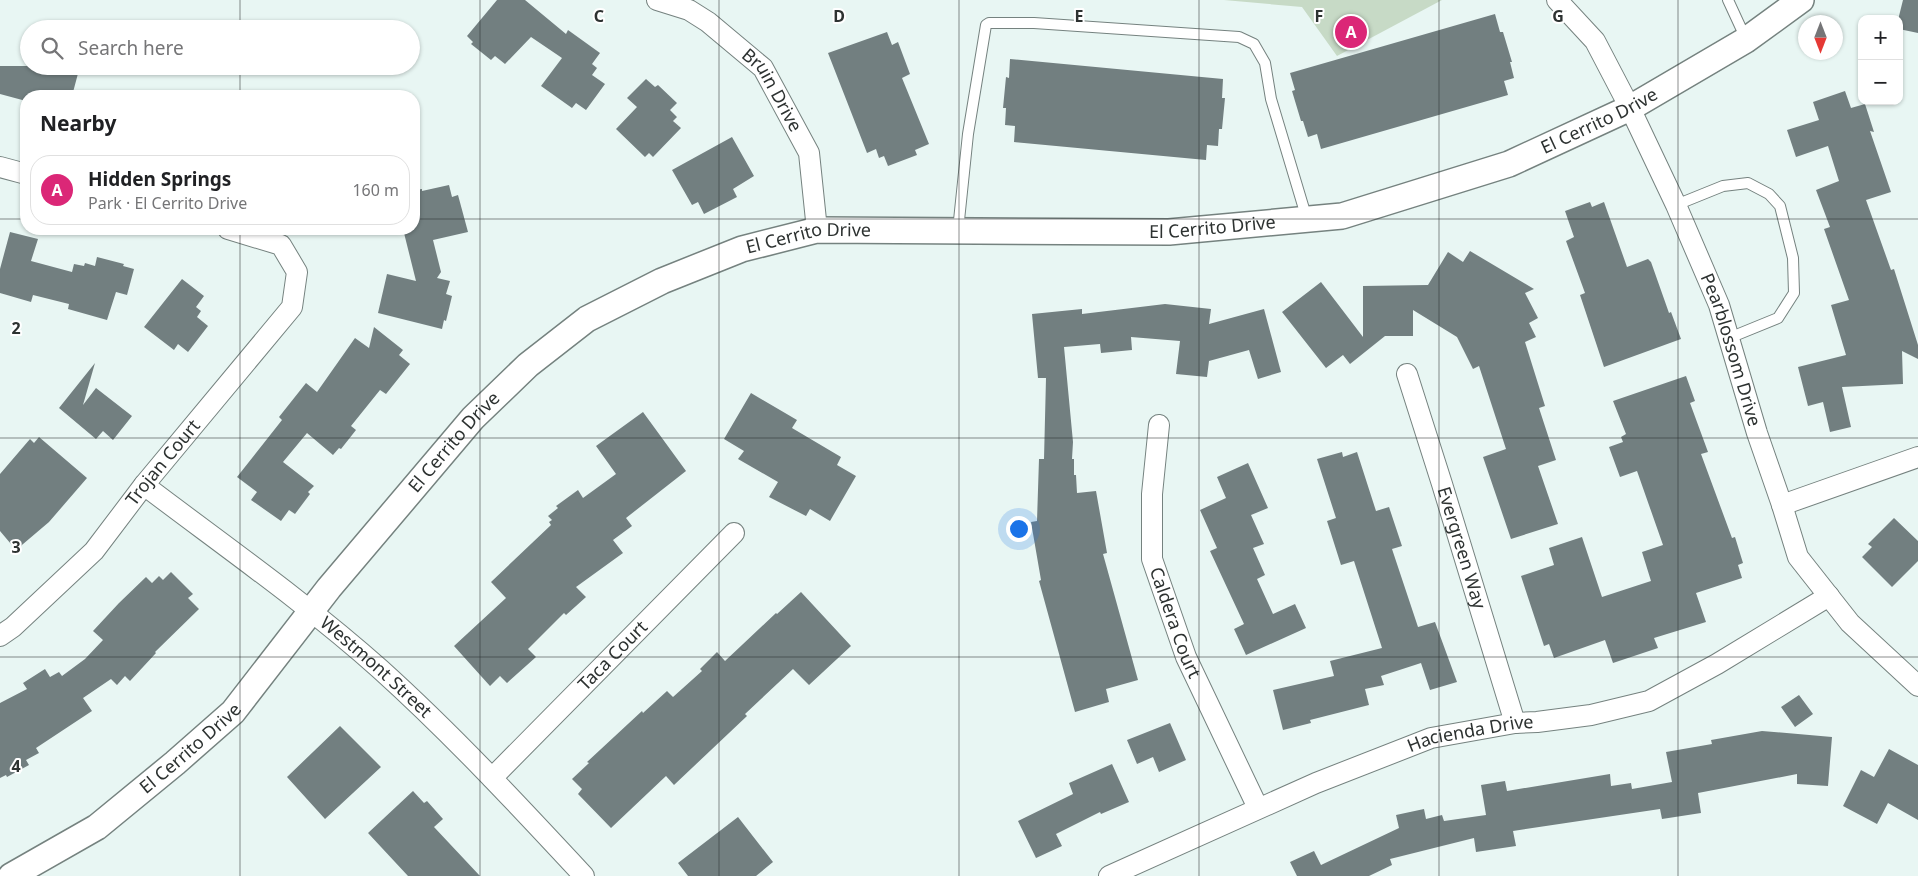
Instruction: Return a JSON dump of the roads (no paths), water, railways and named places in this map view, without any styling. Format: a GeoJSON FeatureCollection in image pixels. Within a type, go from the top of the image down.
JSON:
{"type":"FeatureCollection","features":[{"type":"Feature","properties":{"kind":"street","name":"Bruin Drive"},"geometry":{"type":"LineString","coordinates":[[657,0],[689,10],[708,22],[763,68],[809,153],[817,230]]}},
{"type":"Feature","properties":{"kind":"street","name":"Pearblossom Drive"},"geometry":{"type":"LineString","coordinates":[[1557,0],[1595,41],[1630,108],[1676,205],[1719,305],[1757,433],[1798,557],[1850,623],[1918,686]]}},
{"type":"Feature","properties":{"kind":"street","name":"El Cerrito Drive"},"geometry":{"type":"LineString","coordinates":[[11,876],[97,827],[233,712],[311,611],[473,418],[528,365],[588,319],[662,281],[742,248],[817,230],[1169,232],[1342,216],[1509,164],[1630,108],[1746,40],[1801,0]]}},
{"type":"Feature","properties":{"kind":"street"},"geometry":{"type":"LineString","coordinates":[[0,167],[20,172]]}},
{"type":"Feature","properties":{"kind":"street","name":"Trojan Court"},"geometry":{"type":"LineString","coordinates":[[0,636],[13,627],[94,551],[144,486],[292,307],[297,272],[281,245],[248,235]]}},
{"type":"Feature","properties":{"kind":"street","name":"Evergreen Way"},"geometry":{"type":"LineString","coordinates":[[1407,374],[1515,723]]}},
{"type":"Feature","properties":{"kind":"street","name":"Caldera Court"},"geometry":{"type":"LineString","coordinates":[[1159,425],[1152,494],[1152,559],[1186,656],[1258,808]]}},
{"type":"Feature","properties":{"kind":"street"},"geometry":{"type":"LineString","coordinates":[[1782,505],[1918,457]]}},
{"type":"Feature","properties":{"kind":"street","name":"Westmont Street"},"geometry":{"type":"LineString","coordinates":[[144,486],[311,611],[380,669],[492,778],[584,876]]}},
{"type":"Feature","properties":{"kind":"street","name":"Taca Court"},"geometry":{"type":"LineString","coordinates":[[492,778],[734,533]]}},
{"type":"Feature","properties":{"kind":"street","name":"Hacienda Drive"},"geometry":{"type":"LineString","coordinates":[[1109,876],[1316,782],[1431,738],[1515,723],[1591,715],[1649,701],[1718,664],[1828,596]]}},
{"type":"Feature","properties":{"kind":"lane"},"geometry":{"type":"LineString","coordinates":[[1728,0],[1746,40]]}},
{"type":"Feature","properties":{"kind":"lane"},"geometry":{"type":"LineString","coordinates":[[958,230],[970,125],[986,25],[989,23],[1034,23],[1239,37],[1254,44],[1265,63],[1272,99],[1307,219]]}},
{"type":"Feature","properties":{"kind":"lane"},"geometry":{"type":"LineString","coordinates":[[1676,205],[1723,186],[1748,183],[1769,194],[1780,206],[1793,258],[1794,293],[1778,318],[1729,338]]}},
{"type":"Feature","properties":{"kind":"place","name":"Hidden Springs"},"geometry":{"type":"Point","coordinates":[1351,32]}}]}
